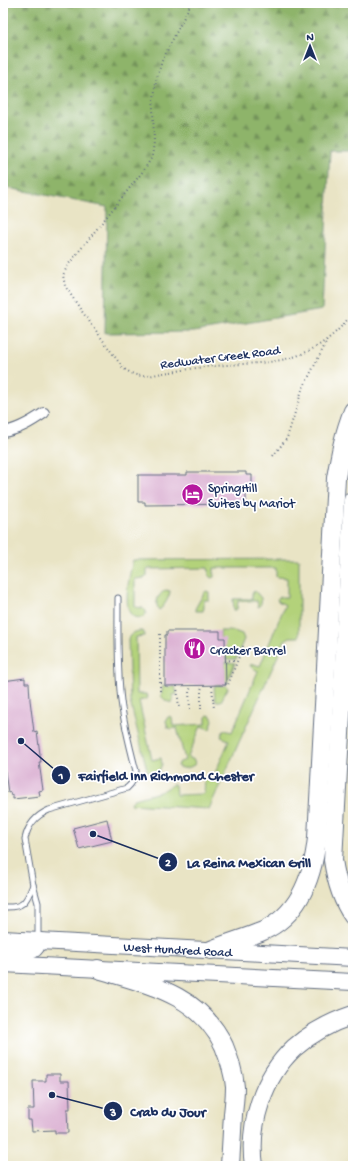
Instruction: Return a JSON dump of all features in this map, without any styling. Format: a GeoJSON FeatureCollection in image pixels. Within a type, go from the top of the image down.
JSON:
{"type":"FeatureCollection","features":[{"type":"Feature","properties":{"kind":"highway"},"geometry":{"type":"LineString","coordinates":[[211,950],[263,931],[284,917],[299,900],[305,889],[313,864],[317,838],[336,478],[345,432],[353,411]]}},
{"type":"Feature","properties":{"kind":"highway"},"geometry":{"type":"LineString","coordinates":[[353,500],[333,860],[340,891],[349,911],[353,916]]}},
{"type":"Feature","properties":{"kind":"highway"},"geometry":{"type":"LineString","coordinates":[[98,969],[156,987],[178,996],[196,1009],[211,1025],[225,1048],[231,1064],[235,1087],[230,1166]]}},
{"type":"Feature","properties":{"kind":"highway"},"geometry":{"type":"LineString","coordinates":[[254,1166],[253,1138],[256,1118],[262,1098],[270,1080],[281,1063],[295,1048],[315,1033],[353,1015]]}},
{"type":"Feature","properties":{"kind":"main road","name":"West Hundred Road"},"geometry":{"type":"LineString","coordinates":[[3,939],[353,958]]}},
{"type":"Feature","properties":{"kind":"main road"},"geometry":{"type":"LineString","coordinates":[[3,952],[32,951],[36,947],[38,941]]}},
{"type":"Feature","properties":{"kind":"main road","name":"West Hundred Road"},"geometry":{"type":"LineString","coordinates":[[3,964],[353,982]]}},
{"type":"Feature","properties":{"kind":"street"},"geometry":{"type":"LineString","coordinates":[[3,432],[28,424],[44,414]]}},
{"type":"Feature","properties":{"kind":"lane"},"geometry":{"type":"LineString","coordinates":[[38,941],[38,903],[33,885],[25,839],[26,832],[30,824],[36,817],[50,810],[128,788],[132,784],[135,776],[136,771],[126,732],[121,701],[118,659],[118,598]]}},
{"type":"Feature","properties":{"kind":"lane"},"geometry":{"type":"LineString","coordinates":[[3,907],[18,906],[24,903],[28,898],[33,885]]}},
{"type":"Feature","properties":{"kind":"path","name":"Redwater Creek Road"},"geometry":{"type":"LineString","coordinates":[[191,3],[162,61],[156,81],[154,142],[152,157],[144,170],[68,265],[63,274],[65,286],[123,368],[132,374],[145,376],[214,366],[264,363],[300,355],[314,348],[328,338],[339,329],[353,312]]}},
{"type":"Feature","properties":{"kind":"path"},"geometry":{"type":"LineString","coordinates":[[273,456],[287,438],[302,390],[328,338]]}},
{"type":"Feature","properties":{"kind":"path"},"geometry":{"type":"LineString","coordinates":[[160,634],[160,691]]}},
{"type":"Feature","properties":{"kind":"path"},"geometry":{"type":"LineString","coordinates":[[225,684],[228,685],[243,646]]}},
{"type":"Feature","properties":{"kind":"path"},"geometry":{"type":"LineString","coordinates":[[225,660],[237,661]]}},
{"type":"Feature","properties":{"kind":"path"},"geometry":{"type":"LineString","coordinates":[[177,686],[178,709]]}},
{"type":"Feature","properties":{"kind":"path"},"geometry":{"type":"LineString","coordinates":[[190,709],[189,691],[192,686]]}},
{"type":"Feature","properties":{"kind":"path"},"geometry":{"type":"LineString","coordinates":[[201,709],[200,691],[202,686]]}},
{"type":"Feature","properties":{"kind":"path"},"geometry":{"type":"LineString","coordinates":[[212,686],[214,709]]}},
{"type":"Feature","properties":{"kind":"green space"},"geometry":{"type":"Polygon","coordinates":[[[3,3],[353,3],[353,151],[330,151],[322,310],[194,332],[105,333],[107,207],[3,187],[3,3]]]}},
{"type":"Feature","properties":{"kind":"green space"},"geometry":{"type":"Polygon","coordinates":[[[299,559],[299,637],[290,637],[285,640],[209,809],[130,804],[134,799],[160,792],[173,784],[175,785],[176,795],[204,794],[205,778],[206,777],[212,780],[229,741],[221,736],[223,731],[232,732],[258,671],[250,665],[253,664],[260,666],[285,605],[277,599],[279,597],[287,597],[287,578],[276,577],[276,568],[214,568],[214,577],[211,578],[209,576],[208,568],[147,569],[147,576],[145,578],[135,579],[135,607],[143,608],[146,611],[146,614],[143,617],[135,617],[130,613],[127,596],[133,560],[299,559]]]}},
{"type":"Feature","properties":{"kind":"green space"},"geometry":{"type":"Polygon","coordinates":[[[166,590],[170,591],[169,596],[165,604],[159,610],[157,604],[158,599],[166,590]]]}},
{"type":"Feature","properties":{"kind":"green space"},"geometry":{"type":"Polygon","coordinates":[[[206,591],[209,592],[209,600],[204,600],[203,611],[196,611],[196,607],[206,591]]]}},
{"type":"Feature","properties":{"kind":"green space"},"geometry":{"type":"Polygon","coordinates":[[[255,591],[261,598],[261,603],[258,607],[257,601],[238,601],[237,609],[234,610],[233,599],[252,599],[252,593],[255,591]]]}},
{"type":"Feature","properties":{"kind":"green space"},"geometry":{"type":"Polygon","coordinates":[[[141,631],[144,632],[144,636],[136,637],[137,694],[146,694],[148,696],[147,699],[139,701],[152,760],[161,758],[162,764],[159,771],[153,774],[149,773],[147,770],[130,701],[128,639],[133,633],[141,631]]]}},
{"type":"Feature","properties":{"kind":"green space"},"geometry":{"type":"Polygon","coordinates":[[[220,631],[234,631],[242,634],[244,639],[236,659],[225,659],[220,638],[220,631]]]}},
{"type":"Feature","properties":{"kind":"green space"},"geometry":{"type":"Polygon","coordinates":[[[225,662],[235,663],[227,683],[225,682],[225,662]]]}},
{"type":"Feature","properties":{"kind":"green space"},"geometry":{"type":"Polygon","coordinates":[[[225,685],[228,688],[221,701],[216,701],[214,686],[225,685]]]}},
{"type":"Feature","properties":{"kind":"green space"},"geometry":{"type":"Polygon","coordinates":[[[163,686],[175,686],[177,694],[173,695],[172,703],[166,701],[161,696],[163,686]]]}},
{"type":"Feature","properties":{"kind":"green space"},"geometry":{"type":"Polygon","coordinates":[[[208,715],[211,716],[213,720],[210,729],[201,726],[188,757],[194,760],[195,764],[186,768],[177,766],[178,763],[185,760],[177,728],[168,728],[166,721],[167,718],[170,716],[172,717],[173,726],[206,724],[206,717],[208,715]]]}},
{"type":"Feature","properties":{"kind":"building","name":"SpringHill Suites by Mariot"},"geometry":{"type":"Polygon","coordinates":[[[187,472],[246,472],[246,475],[252,475],[252,487],[246,487],[246,504],[145,505],[145,502],[138,502],[138,475],[187,475],[187,472]]]}},
{"type":"Feature","properties":{"kind":"building","name":"Cracker Barrel"},"geometry":{"type":"Polygon","coordinates":[[[167,631],[220,631],[220,638],[225,638],[226,685],[165,686],[165,635],[167,635],[167,631]]]}},
{"type":"Feature","properties":{"kind":"building"},"geometry":{"type":"Polygon","coordinates":[[[25,678],[25,683],[29,683],[34,732],[37,731],[43,790],[39,791],[40,796],[13,799],[13,795],[11,796],[10,792],[8,793],[3,757],[3,681],[25,678]]]}},
{"type":"Feature","properties":{"kind":"building"},"geometry":{"type":"Polygon","coordinates":[[[107,819],[112,841],[79,849],[73,828],[107,819]]]}},
{"type":"Feature","properties":{"kind":"building"},"geometry":{"type":"Polygon","coordinates":[[[46,1074],[60,1074],[60,1081],[69,1081],[70,1109],[67,1109],[68,1133],[55,1133],[55,1130],[32,1131],[31,1120],[28,1120],[28,1109],[34,1109],[33,1081],[46,1081],[46,1074]]]}},
{"type":"Feature","properties":{"kind":"place","name":"SpringHill Suites by Mariot"},"geometry":{"type":"Point","coordinates":[192,494]}},
{"type":"Feature","properties":{"kind":"place","name":"Cracker Barrel"},"geometry":{"type":"Point","coordinates":[195,649]}},
{"type":"Feature","properties":{"kind":"place","name":"Fairfield Inn Richmond Chester"},"geometry":{"type":"Point","coordinates":[21,741]}},
{"type":"Feature","properties":{"kind":"place","name":"La Reina Mexican Grill"},"geometry":{"type":"Point","coordinates":[93,834]}},
{"type":"Feature","properties":{"kind":"place","name":"Crab du Jour"},"geometry":{"type":"Point","coordinates":[52,1095]}}]}
